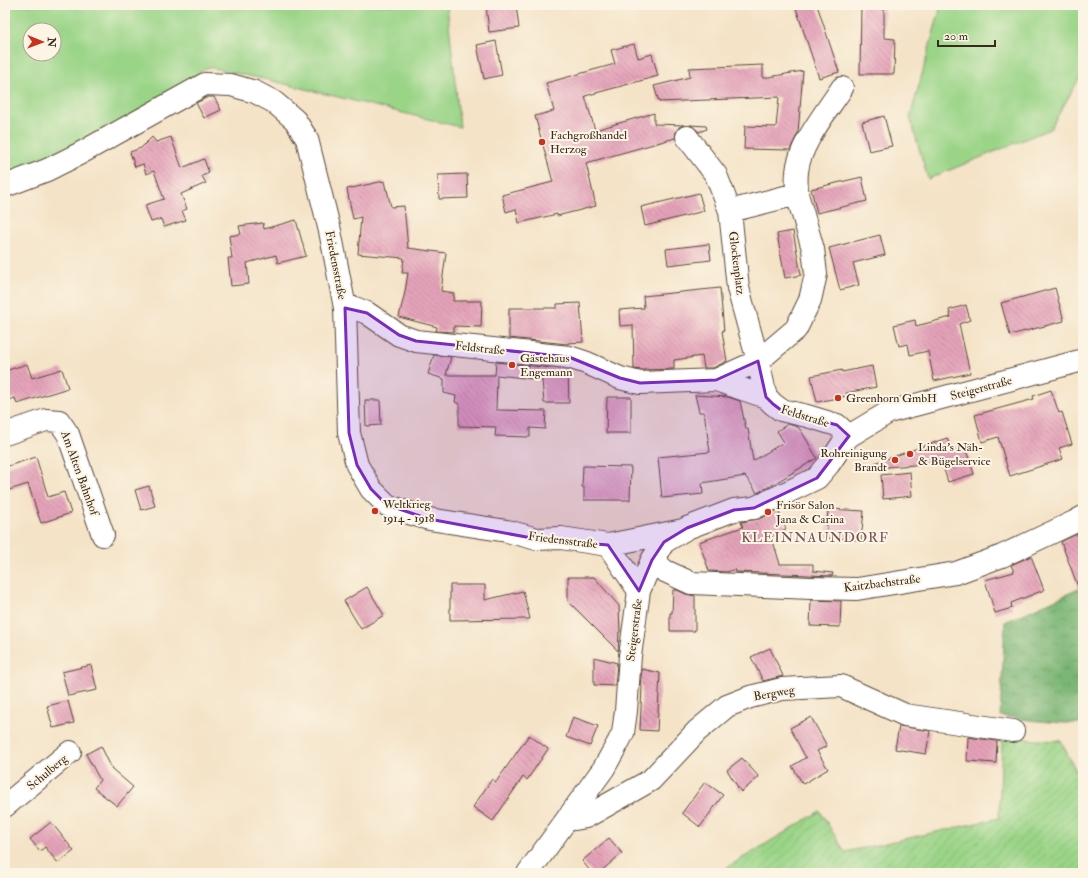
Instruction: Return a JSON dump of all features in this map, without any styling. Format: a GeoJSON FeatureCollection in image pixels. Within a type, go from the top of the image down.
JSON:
{"type":"FeatureCollection","features":[{"type":"Feature","properties":{"kind":"street","name":"Friedensstraße"},"geometry":{"type":"LineString","coordinates":[[5,186],[47,170],[79,154],[205,84],[231,85],[255,92],[274,102],[290,115],[307,139],[330,231],[345,308],[349,433],[357,466],[371,489],[387,505],[412,514],[429,519],[507,531],[537,539],[561,538],[608,545],[683,530]]}},
{"type":"Feature","properties":{"kind":"street"},"geometry":{"type":"LineString","coordinates":[[758,361],[796,329],[810,300],[816,274],[813,249],[797,194],[797,171],[802,152],[816,127],[842,88]]}},
{"type":"Feature","properties":{"kind":"street","name":"Glockenplatz"},"geometry":{"type":"LineString","coordinates":[[687,137],[716,175],[730,211],[738,288],[758,361],[766,397]]}},
{"type":"Feature","properties":{"kind":"street"},"geometry":{"type":"LineString","coordinates":[[730,211],[797,194]]}},
{"type":"Feature","properties":{"kind":"street","name":"Feldstraße"},"geometry":{"type":"LineString","coordinates":[[345,308],[355,308],[367,313],[399,335],[416,341],[569,357],[587,363],[620,378],[640,383],[716,380],[766,397],[781,410],[837,425],[849,436]]}},
{"type":"Feature","properties":{"kind":"street","name":"Steigerstraße"},"geometry":{"type":"LineString","coordinates":[[528,873],[604,768],[623,733],[630,656],[639,591],[652,560],[664,542],[683,530],[734,510],[754,508],[817,478],[849,436],[888,412],[1083,360]]}},
{"type":"Feature","properties":{"kind":"street","name":"Feldstraße"},"geometry":{"type":"LineString","coordinates":[[716,380],[758,361]]}},
{"type":"Feature","properties":{"kind":"street","name":"Am Alten Bahnhof"},"geometry":{"type":"LineString","coordinates":[[5,434],[46,420],[59,421],[68,434],[103,535]]}},
{"type":"Feature","properties":{"kind":"street","name":"Kaitzbachstraße"},"geometry":{"type":"LineString","coordinates":[[652,560],[665,571],[691,583],[857,589],[956,573],[1002,556],[1083,517]]}},
{"type":"Feature","properties":{"kind":"street","name":"Friedensstraße"},"geometry":{"type":"LineString","coordinates":[[608,545],[639,591]]}},
{"type":"Feature","properties":{"kind":"street","name":"Bergweg"},"geometry":{"type":"LineString","coordinates":[[570,815],[575,819],[586,817],[651,780],[697,731],[727,706],[750,697],[782,689],[841,686],[906,715],[1014,731]]}},
{"type":"Feature","properties":{"kind":"street","name":"Schulberg"},"geometry":{"type":"LineString","coordinates":[[5,806],[70,752]]}},
{"type":"Feature","properties":{"kind":"highlighted area"},"geometry":{"type":"Polygon","coordinates":[[[345,308],[367,313],[399,335],[416,341],[569,357],[620,378],[640,383],[716,380],[758,361],[766,397],[773,404],[781,410],[837,425],[849,436],[817,478],[754,508],[734,510],[687,528],[664,542],[652,560],[639,591],[608,545],[537,539],[429,519],[387,505],[371,489],[357,465],[349,433],[345,308]]]}},
{"type":"Feature","properties":{"kind":"green space"},"geometry":{"type":"Polygon","coordinates":[[[5,5],[447,5],[460,127],[277,82],[208,67],[164,96],[103,132],[5,179],[5,5]]]}},
{"type":"Feature","properties":{"kind":"green space"},"geometry":{"type":"Polygon","coordinates":[[[941,5],[1083,5],[1083,72],[1050,129],[928,179],[910,118],[941,5]]]}},
{"type":"Feature","properties":{"kind":"green space"},"geometry":{"type":"Polygon","coordinates":[[[1083,587],[1083,723],[1052,722],[1000,716],[1005,622],[1083,587]]]}},
{"type":"Feature","properties":{"kind":"green space"},"geometry":{"type":"Polygon","coordinates":[[[1002,738],[1061,741],[1083,785],[1083,873],[718,873],[820,811],[845,852],[999,818],[1002,738]]]}},
{"type":"Feature","properties":{"kind":"building"},"geometry":{"type":"Polygon","coordinates":[[[486,5],[516,5],[519,28],[489,32],[486,5]]]}},
{"type":"Feature","properties":{"kind":"building"},"geometry":{"type":"Polygon","coordinates":[[[795,5],[817,5],[839,72],[819,78],[795,5]]]}},
{"type":"Feature","properties":{"kind":"building"},"geometry":{"type":"Polygon","coordinates":[[[861,5],[884,5],[884,38],[895,39],[894,74],[860,74],[861,5]]]}},
{"type":"Feature","properties":{"kind":"building"},"geometry":{"type":"Polygon","coordinates":[[[496,41],[502,75],[484,79],[477,45],[496,41]]]}},
{"type":"Feature","properties":{"kind":"building"},"geometry":{"type":"Polygon","coordinates":[[[634,44],[638,58],[652,54],[658,76],[585,96],[595,130],[654,113],[654,124],[684,125],[679,127],[675,138],[586,163],[596,206],[557,216],[557,214],[519,223],[516,209],[506,212],[502,195],[553,182],[535,116],[554,111],[546,83],[615,64],[611,50],[634,44]]]}},
{"type":"Feature","properties":{"kind":"building"},"geometry":{"type":"Polygon","coordinates":[[[763,65],[763,78],[803,71],[798,133],[790,150],[744,149],[745,126],[776,127],[779,97],[659,102],[654,86],[690,77],[689,68],[763,65]]]}},
{"type":"Feature","properties":{"kind":"building"},"geometry":{"type":"Polygon","coordinates":[[[208,97],[214,97],[221,110],[204,118],[196,103],[208,97]]]}},
{"type":"Feature","properties":{"kind":"building"},"geometry":{"type":"Polygon","coordinates":[[[884,116],[892,146],[869,151],[862,122],[884,116]]]}},
{"type":"Feature","properties":{"kind":"building"},"geometry":{"type":"Polygon","coordinates":[[[690,125],[706,126],[707,129],[699,132],[690,125]]]}},
{"type":"Feature","properties":{"kind":"building"},"geometry":{"type":"Polygon","coordinates":[[[152,137],[156,142],[171,137],[182,168],[204,159],[209,173],[202,176],[206,183],[181,194],[187,209],[182,211],[186,220],[164,227],[161,219],[151,222],[145,205],[164,199],[154,171],[146,174],[143,164],[135,167],[130,152],[141,148],[152,137]]]}},
{"type":"Feature","properties":{"kind":"building"},"geometry":{"type":"Polygon","coordinates":[[[467,174],[468,198],[439,199],[438,175],[467,174]]]}},
{"type":"Feature","properties":{"kind":"building"},"geometry":{"type":"Polygon","coordinates":[[[862,177],[867,201],[817,213],[811,189],[862,177]]]}},
{"type":"Feature","properties":{"kind":"building"},"geometry":{"type":"Polygon","coordinates":[[[384,181],[391,207],[404,206],[408,248],[446,253],[441,291],[454,293],[453,301],[482,301],[481,327],[454,326],[454,332],[436,331],[437,327],[399,317],[408,273],[402,273],[404,258],[358,254],[361,217],[353,219],[347,189],[384,181]]]}},
{"type":"Feature","properties":{"kind":"building"},"geometry":{"type":"Polygon","coordinates":[[[699,193],[704,211],[645,226],[641,207],[699,193]]]}},
{"type":"Feature","properties":{"kind":"building"},"geometry":{"type":"Polygon","coordinates":[[[296,220],[306,256],[278,263],[276,255],[247,263],[249,284],[231,286],[228,258],[232,258],[229,236],[241,234],[239,226],[263,223],[264,229],[296,220]]]}},
{"type":"Feature","properties":{"kind":"building"},"geometry":{"type":"Polygon","coordinates":[[[793,231],[801,275],[785,278],[777,234],[793,231]]]}},
{"type":"Feature","properties":{"kind":"building"},"geometry":{"type":"Polygon","coordinates":[[[880,235],[885,255],[853,263],[859,285],[840,290],[829,248],[880,235]]]}},
{"type":"Feature","properties":{"kind":"building"},"geometry":{"type":"Polygon","coordinates":[[[709,244],[711,260],[668,265],[666,249],[709,244]]]}},
{"type":"Feature","properties":{"kind":"building"},"geometry":{"type":"Polygon","coordinates":[[[720,288],[724,331],[722,331],[727,361],[713,368],[704,368],[702,356],[674,360],[674,369],[634,369],[633,325],[620,326],[619,310],[644,308],[643,296],[720,288]]]}},
{"type":"Feature","properties":{"kind":"building"},"geometry":{"type":"Polygon","coordinates":[[[1055,288],[1064,321],[1010,335],[1001,303],[1055,288]]]}},
{"type":"Feature","properties":{"kind":"building"},"geometry":{"type":"Polygon","coordinates":[[[580,303],[583,342],[568,344],[509,338],[509,308],[557,308],[557,304],[580,303]]]}},
{"type":"Feature","properties":{"kind":"building"},"geometry":{"type":"Polygon","coordinates":[[[966,305],[970,320],[959,324],[970,373],[934,381],[928,351],[910,355],[908,344],[899,346],[894,325],[915,320],[916,326],[951,317],[949,310],[966,305]]]}},
{"type":"Feature","properties":{"kind":"building"},"geometry":{"type":"Polygon","coordinates":[[[434,355],[451,357],[446,375],[495,375],[496,362],[568,370],[569,403],[544,403],[542,380],[497,375],[496,410],[546,411],[545,429],[530,428],[530,437],[495,436],[496,427],[459,426],[459,404],[455,402],[456,396],[444,393],[444,379],[428,374],[434,355]]]}},
{"type":"Feature","properties":{"kind":"building"},"geometry":{"type":"Polygon","coordinates":[[[27,364],[32,378],[62,369],[68,388],[17,404],[15,398],[5,401],[5,371],[27,364]]]}},
{"type":"Feature","properties":{"kind":"building"},"geometry":{"type":"Polygon","coordinates":[[[872,366],[876,387],[846,393],[847,396],[817,402],[811,376],[872,366]]]}},
{"type":"Feature","properties":{"kind":"building"},"geometry":{"type":"Polygon","coordinates":[[[1051,390],[1059,413],[1062,412],[1072,444],[1059,448],[1063,459],[1010,476],[998,437],[982,442],[975,415],[1034,399],[1033,396],[1051,390]]]}},
{"type":"Feature","properties":{"kind":"building"},"geometry":{"type":"Polygon","coordinates":[[[695,395],[728,397],[740,401],[746,429],[748,429],[753,461],[784,442],[777,431],[788,424],[798,427],[817,458],[757,493],[745,476],[702,483],[703,494],[662,498],[658,457],[710,452],[704,412],[699,412],[695,395]]]}},
{"type":"Feature","properties":{"kind":"building"},"geometry":{"type":"Polygon","coordinates":[[[607,397],[631,397],[631,433],[606,433],[607,397]]]}},
{"type":"Feature","properties":{"kind":"building"},"geometry":{"type":"Polygon","coordinates":[[[365,400],[380,400],[381,425],[366,426],[365,400]]]}},
{"type":"Feature","properties":{"kind":"building"},"geometry":{"type":"Polygon","coordinates":[[[947,438],[950,448],[967,453],[974,474],[948,482],[942,463],[873,468],[872,464],[947,438]]]}},
{"type":"Feature","properties":{"kind":"building"},"geometry":{"type":"Polygon","coordinates":[[[36,457],[48,497],[64,492],[71,513],[41,523],[28,484],[9,490],[5,480],[5,467],[36,457]]]}},
{"type":"Feature","properties":{"kind":"building"},"geometry":{"type":"Polygon","coordinates":[[[583,466],[631,467],[630,500],[584,500],[584,487],[582,487],[583,466]]]}},
{"type":"Feature","properties":{"kind":"building"},"geometry":{"type":"Polygon","coordinates":[[[910,472],[912,496],[883,499],[881,475],[910,472]]]}},
{"type":"Feature","properties":{"kind":"building"},"geometry":{"type":"Polygon","coordinates":[[[149,486],[155,506],[141,510],[135,490],[149,486]]]}},
{"type":"Feature","properties":{"kind":"building"},"geometry":{"type":"Polygon","coordinates":[[[828,509],[864,511],[861,540],[826,538],[828,509]]]}},
{"type":"Feature","properties":{"kind":"building"},"geometry":{"type":"Polygon","coordinates":[[[778,510],[786,529],[771,535],[780,564],[813,564],[813,571],[833,573],[832,576],[736,572],[735,569],[727,572],[709,571],[699,542],[743,527],[741,522],[759,519],[778,510]]]}},
{"type":"Feature","properties":{"kind":"building"},"geometry":{"type":"Polygon","coordinates":[[[1079,533],[1083,543],[1082,597],[1061,542],[1079,533]]]}},
{"type":"Feature","properties":{"kind":"building"},"geometry":{"type":"Polygon","coordinates":[[[1031,556],[1044,590],[1011,603],[1012,608],[995,613],[985,580],[1014,572],[1011,565],[1031,556]]]}},
{"type":"Feature","properties":{"kind":"building"},"geometry":{"type":"Polygon","coordinates":[[[568,577],[594,577],[619,606],[620,632],[618,651],[568,601],[568,577]]]}},
{"type":"Feature","properties":{"kind":"building"},"geometry":{"type":"Polygon","coordinates":[[[450,585],[485,585],[485,600],[523,591],[530,619],[450,620],[450,585]]]}},
{"type":"Feature","properties":{"kind":"building"},"geometry":{"type":"Polygon","coordinates":[[[367,587],[384,615],[361,629],[344,601],[367,587]]]}},
{"type":"Feature","properties":{"kind":"building"},"geometry":{"type":"Polygon","coordinates":[[[673,590],[695,596],[695,631],[670,631],[670,613],[672,613],[673,590]]]}},
{"type":"Feature","properties":{"kind":"building"},"geometry":{"type":"Polygon","coordinates":[[[811,600],[841,601],[840,627],[810,626],[811,600]]]}},
{"type":"Feature","properties":{"kind":"building"},"geometry":{"type":"Polygon","coordinates":[[[770,648],[783,676],[763,681],[751,657],[770,648]]]}},
{"type":"Feature","properties":{"kind":"building"},"geometry":{"type":"Polygon","coordinates":[[[594,657],[617,663],[615,686],[594,685],[594,657]]]}},
{"type":"Feature","properties":{"kind":"building"},"geometry":{"type":"Polygon","coordinates":[[[91,665],[97,690],[68,696],[62,672],[91,665]]]}},
{"type":"Feature","properties":{"kind":"building"},"geometry":{"type":"Polygon","coordinates":[[[642,669],[660,673],[657,731],[640,730],[642,686],[640,686],[642,669]]]}},
{"type":"Feature","properties":{"kind":"building"},"geometry":{"type":"Polygon","coordinates":[[[68,701],[74,723],[53,728],[47,706],[68,701]]]}},
{"type":"Feature","properties":{"kind":"building"},"geometry":{"type":"Polygon","coordinates":[[[573,717],[598,726],[590,746],[566,737],[573,717]]]}},
{"type":"Feature","properties":{"kind":"building"},"geometry":{"type":"Polygon","coordinates":[[[811,717],[827,746],[817,751],[828,769],[803,784],[792,766],[806,758],[790,728],[811,717]]]}},
{"type":"Feature","properties":{"kind":"building"},"geometry":{"type":"Polygon","coordinates":[[[899,726],[930,731],[926,754],[895,749],[899,726]]]}},
{"type":"Feature","properties":{"kind":"building"},"geometry":{"type":"Polygon","coordinates":[[[529,735],[548,749],[527,780],[523,777],[493,821],[473,807],[492,779],[496,782],[529,735]]]}},
{"type":"Feature","properties":{"kind":"building"},"geometry":{"type":"Polygon","coordinates":[[[968,737],[997,741],[996,763],[967,761],[968,737]]]}},
{"type":"Feature","properties":{"kind":"building"},"geometry":{"type":"Polygon","coordinates":[[[101,746],[112,769],[133,787],[117,806],[94,788],[100,780],[86,754],[101,746]]]}},
{"type":"Feature","properties":{"kind":"building"},"geometry":{"type":"Polygon","coordinates":[[[742,758],[759,777],[741,792],[727,770],[742,758]]]}},
{"type":"Feature","properties":{"kind":"building"},"geometry":{"type":"Polygon","coordinates":[[[705,782],[723,795],[700,827],[682,813],[705,782]]]}},
{"type":"Feature","properties":{"kind":"building"},"geometry":{"type":"Polygon","coordinates":[[[51,822],[74,851],[58,863],[45,847],[40,851],[30,839],[51,822]]]}},
{"type":"Feature","properties":{"kind":"building"},"geometry":{"type":"Polygon","coordinates":[[[609,838],[622,853],[599,873],[592,873],[582,861],[609,838]]]}},
{"type":"Feature","properties":{"kind":"place","name":"Fachgroßhandel Herzog"},"geometry":{"type":"Point","coordinates":[542,142]}},
{"type":"Feature","properties":{"kind":"place","name":"Gästehaus Engemann"},"geometry":{"type":"Point","coordinates":[512,365]}},
{"type":"Feature","properties":{"kind":"place","name":"Greenhorn GmbH"},"geometry":{"type":"Point","coordinates":[838,398]}},
{"type":"Feature","properties":{"kind":"place","name":"Linda's Näh- & Bügelservice"},"geometry":{"type":"Point","coordinates":[910,454]}},
{"type":"Feature","properties":{"kind":"place","name":"Rohreinigung Brandt"},"geometry":{"type":"Point","coordinates":[895,460]}},
{"type":"Feature","properties":{"kind":"place","name":"Weltkrieg 1914 - 1918"},"geometry":{"type":"Point","coordinates":[375,511]}},
{"type":"Feature","properties":{"kind":"place","name":"Frisör Salon Jana & Carina"},"geometry":{"type":"Point","coordinates":[768,512]}},
{"type":"Feature","properties":{"kind":"district","name":"KLEINNAUNDORF"},"geometry":{"type":"Point","coordinates":[815,537]}}]}
